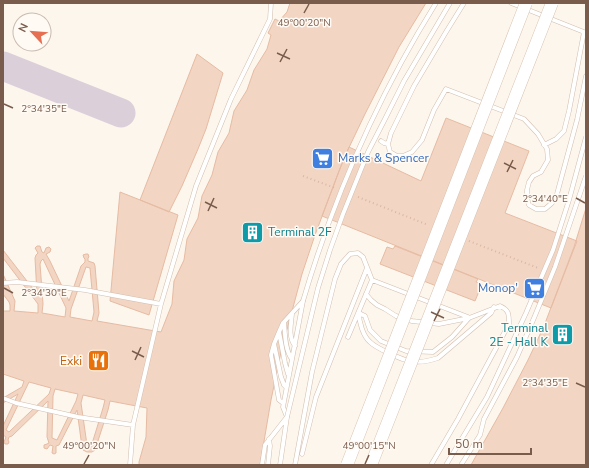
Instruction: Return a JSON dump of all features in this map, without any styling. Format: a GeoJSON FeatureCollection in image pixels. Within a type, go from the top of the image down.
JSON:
{"type":"FeatureCollection","features":[{"type":"Feature","properties":{"kind":"main road"},"geometry":{"type":"LineString","coordinates":[[347,465],[526,3]]}},
{"type":"Feature","properties":{"kind":"main road"},"geometry":{"type":"LineString","coordinates":[[371,465],[552,3]]}},
{"type":"Feature","properties":{"kind":"lane"},"geometry":{"type":"LineString","coordinates":[[130,465],[133,426],[161,304],[196,186],[231,99],[270,19],[271,3]]}},
{"type":"Feature","properties":{"kind":"lane"},"geometry":{"type":"LineString","coordinates":[[287,417],[283,404],[303,301],[325,232],[358,151],[387,89],[436,3]]}},
{"type":"Feature","properties":{"kind":"lane"},"geometry":{"type":"LineString","coordinates":[[280,465],[287,417],[318,288],[343,214],[368,152],[384,119],[404,81],[450,3]]}},
{"type":"Feature","properties":{"kind":"lane"},"geometry":{"type":"LineString","coordinates":[[464,3],[414,86],[391,133],[388,144],[390,152],[397,156],[403,156],[412,152],[422,140],[434,110],[446,89],[524,119],[538,134],[547,150],[548,160],[540,172],[533,176],[529,182],[526,198],[529,206],[536,209],[545,209],[552,203],[557,194],[577,120],[586,76]]}},
{"type":"Feature","properties":{"kind":"lane"},"geometry":{"type":"LineString","coordinates":[[511,3],[584,32],[564,131],[556,139],[544,145]]}},
{"type":"Feature","properties":{"kind":"lane"},"geometry":{"type":"LineString","coordinates":[[446,465],[487,397],[553,250],[569,200],[586,137]]}},
{"type":"Feature","properties":{"kind":"lane"},"geometry":{"type":"LineString","coordinates":[[381,140],[388,144]]}},
{"type":"Feature","properties":{"kind":"lane"},"geometry":{"type":"LineString","coordinates":[[462,465],[480,435],[484,419],[517,357],[534,318],[555,266],[586,177]]}},
{"type":"Feature","properties":{"kind":"lane"},"geometry":{"type":"LineString","coordinates":[[295,465],[312,372],[335,280],[341,264],[350,254],[358,254],[363,257],[372,280],[348,337]]}},
{"type":"Feature","properties":{"kind":"lane"},"geometry":{"type":"LineString","coordinates":[[302,454],[316,397],[367,268]]}},
{"type":"Feature","properties":{"kind":"lane"},"geometry":{"type":"LineString","coordinates":[[372,280],[469,318]]}},
{"type":"Feature","properties":{"kind":"lane"},"geometry":{"type":"LineString","coordinates":[[3,283],[17,282],[85,290],[161,304]]}},
{"type":"Feature","properties":{"kind":"lane"},"geometry":{"type":"LineString","coordinates":[[366,294],[377,305],[396,316],[412,321],[439,324],[469,318],[494,307],[500,306],[505,308],[509,315],[509,324],[458,419],[431,465]]}},
{"type":"Feature","properties":{"kind":"lane"},"geometry":{"type":"LineString","coordinates":[[283,404],[279,400],[271,355],[274,344],[284,322],[303,301]]}},
{"type":"Feature","properties":{"kind":"lane"},"geometry":{"type":"LineString","coordinates":[[359,313],[359,322],[369,341],[379,348],[410,361],[427,361],[438,358],[491,313],[494,307]]}},
{"type":"Feature","properties":{"kind":"lane"},"geometry":{"type":"LineString","coordinates":[[292,313],[290,334],[295,346]]}},
{"type":"Feature","properties":{"kind":"lane"},"geometry":{"type":"LineString","coordinates":[[359,313],[365,316],[370,330],[381,341],[406,351],[433,352],[452,337],[469,318]]}},
{"type":"Feature","properties":{"kind":"lane"},"geometry":{"type":"LineString","coordinates":[[284,322],[287,348],[289,356],[292,360]]}},
{"type":"Feature","properties":{"kind":"lane"},"geometry":{"type":"LineString","coordinates":[[279,332],[285,363],[289,374]]}},
{"type":"Feature","properties":{"kind":"lane"},"geometry":{"type":"LineString","coordinates":[[274,344],[281,377],[286,387]]}},
{"type":"Feature","properties":{"kind":"lane"},"geometry":{"type":"LineString","coordinates":[[3,398],[16,403],[78,417],[133,426]]}},
{"type":"Feature","properties":{"kind":"lane"},"geometry":{"type":"LineString","coordinates":[[262,465],[265,445],[287,417]]}},
{"type":"Feature","properties":{"kind":"lane"},"geometry":{"type":"LineString","coordinates":[[268,465],[270,446],[269,439]]}},
{"type":"Feature","properties":{"kind":"path"},"geometry":{"type":"LineString","coordinates":[[303,176],[333,187]]}},
{"type":"Feature","properties":{"kind":"building","name":"Terminal 2F"},"geometry":{"type":"Polygon","coordinates":[[[290,3],[426,3],[399,47],[365,114],[344,158],[315,235],[302,274],[281,352],[260,465],[139,465],[146,437],[147,408],[110,401],[95,450],[92,452],[83,450],[77,410],[59,445],[56,446],[56,453],[52,453],[53,446],[50,445],[47,449],[44,448],[44,445],[49,443],[47,437],[48,401],[12,436],[9,437],[8,444],[5,444],[4,442],[6,437],[3,435],[3,426],[18,394],[3,403],[3,398],[22,387],[24,381],[3,374],[3,311],[10,311],[10,305],[3,294],[3,274],[15,301],[14,311],[38,313],[38,304],[3,258],[3,250],[37,294],[35,258],[38,253],[35,248],[40,246],[42,252],[44,253],[46,248],[49,247],[51,249],[50,252],[46,254],[69,301],[81,266],[85,262],[83,255],[88,254],[88,261],[94,263],[95,266],[99,313],[97,321],[161,332],[172,304],[174,281],[184,260],[187,239],[198,218],[202,196],[212,175],[218,152],[229,133],[234,111],[247,90],[254,70],[267,49],[271,35],[268,33],[275,19],[279,21],[287,12],[290,3]],[[43,259],[41,261],[42,313],[65,317],[66,308],[43,259]],[[86,267],[71,309],[70,317],[92,321],[94,312],[90,268],[86,267]],[[29,382],[6,430],[9,432],[49,394],[51,388],[29,382]],[[55,389],[53,396],[52,438],[57,440],[78,394],[55,389]],[[83,395],[81,403],[87,445],[91,447],[105,400],[83,395]]]}},
{"type":"Feature","properties":{"kind":"building"},"geometry":{"type":"Polygon","coordinates":[[[197,54],[223,73],[206,129],[182,186],[169,212],[140,200],[197,54]]]}},
{"type":"Feature","properties":{"kind":"building"},"geometry":{"type":"Polygon","coordinates":[[[446,118],[529,151],[505,213],[577,241],[551,308],[322,216],[349,147],[421,181],[446,118]]]}},
{"type":"Feature","properties":{"kind":"building"},"geometry":{"type":"Polygon","coordinates":[[[120,192],[178,215],[149,315],[110,301],[120,192]]]}},
{"type":"Feature","properties":{"kind":"building","name":"Terminal 2E - Hall K"},"geometry":{"type":"Polygon","coordinates":[[[586,208],[586,465],[471,465],[503,408],[544,326],[574,247],[586,208]]]}},
{"type":"Feature","properties":{"kind":"building"},"geometry":{"type":"Polygon","coordinates":[[[395,246],[478,279],[476,282],[482,284],[475,301],[380,264],[387,247],[393,249],[395,246]]]}},
{"type":"Feature","properties":{"kind":"taxiway"},"geometry":{"type":"LineString","coordinates":[[3,66],[121,113]]}},
{"type":"Feature","properties":{"kind":"place","name":"Marks & Spencer"},"geometry":{"type":"Point","coordinates":[322,158]}},
{"type":"Feature","properties":{"kind":"place","name":"Terminal 2F"},"geometry":{"type":"Point","coordinates":[253,232]}},
{"type":"Feature","properties":{"kind":"place","name":"Monop'"},"geometry":{"type":"Point","coordinates":[534,288]}},
{"type":"Feature","properties":{"kind":"place","name":"Terminal 2E - Hall K"},"geometry":{"type":"Point","coordinates":[563,335]}},
{"type":"Feature","properties":{"kind":"place","name":"Exki"},"geometry":{"type":"Point","coordinates":[98,361]}}]}
